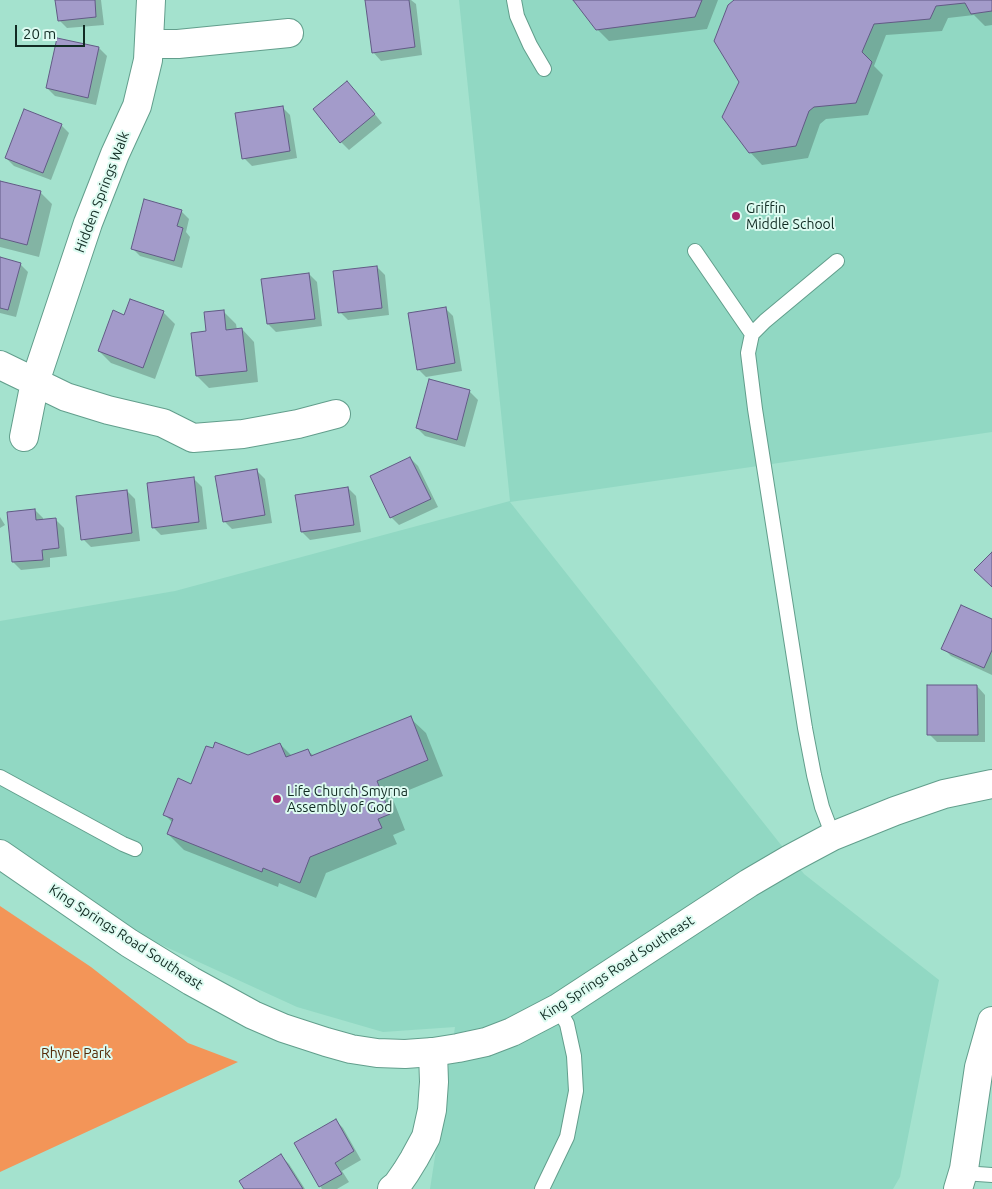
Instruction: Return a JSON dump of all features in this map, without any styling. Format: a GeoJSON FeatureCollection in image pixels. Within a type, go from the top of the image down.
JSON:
{"type":"FeatureCollection","features":[{"type":"Feature","properties":{"kind":"street","name":"Hidden Springs Walk"},"geometry":{"type":"LineString","coordinates":[[24,437],[36,382],[88,222],[115,154],[137,106],[148,60],[151,0]]}},
{"type":"Feature","properties":{"kind":"street"},"geometry":{"type":"LineString","coordinates":[[149,44],[178,44],[289,33]]}},
{"type":"Feature","properties":{"kind":"street"},"geometry":{"type":"LineString","coordinates":[[0,364],[66,397],[108,410],[163,423],[193,438],[243,434],[289,426],[336,414]]}},
{"type":"Feature","properties":{"kind":"street","name":"King Springs Road Southeast"},"geometry":{"type":"LineString","coordinates":[[0,854],[128,943],[253,1015],[283,1028],[351,1049],[396,1053],[433,1052],[486,1042],[512,1032],[558,1008],[749,883],[833,836],[944,794],[992,784]]}},
{"type":"Feature","properties":{"kind":"street"},"geometry":{"type":"LineString","coordinates":[[960,1181],[985,1069],[992,1021]]}},
{"type":"Feature","properties":{"kind":"street"},"geometry":{"type":"LineString","coordinates":[[392,1189],[397,1185],[414,1160],[426,1138],[432,1110],[434,1082],[433,1052]]}},
{"type":"Feature","properties":{"kind":"lane"},"geometry":{"type":"LineString","coordinates":[[514,0],[520,24],[544,69]]}},
{"type":"Feature","properties":{"kind":"lane"},"geometry":{"type":"LineString","coordinates":[[695,251],[752,334]]}},
{"type":"Feature","properties":{"kind":"lane"},"geometry":{"type":"LineString","coordinates":[[833,836],[822,807],[803,719],[748,353],[752,334],[837,261]]}},
{"type":"Feature","properties":{"kind":"lane"},"geometry":{"type":"LineString","coordinates":[[0,777],[135,850]]}},
{"type":"Feature","properties":{"kind":"lane"},"geometry":{"type":"LineString","coordinates":[[542,1189],[567,1137],[576,1090],[574,1056],[566,1024],[558,1008]]}},
{"type":"Feature","properties":{"kind":"lane"},"geometry":{"type":"LineString","coordinates":[[960,1181],[992,1175]]}},
{"type":"Feature","properties":{"kind":"shaded area"},"geometry":{"type":"Polygon","coordinates":[[[459,0],[992,0],[992,432],[510,502],[804,874],[939,980],[900,1177],[893,1189],[430,1189],[455,1027],[383,1032],[297,1007],[131,931],[0,844],[0,621],[175,591],[510,501],[459,0]]]}},
{"type":"Feature","properties":{"kind":"green space","name":"Rhyne Park"},"geometry":{"type":"Polygon","coordinates":[[[0,906],[91,967],[188,1043],[238,1062],[0,1172],[0,906]]]}},
{"type":"Feature","properties":{"kind":"building"},"geometry":{"type":"Polygon","coordinates":[[[55,0],[95,0],[96,17],[58,21],[55,0]]]}},
{"type":"Feature","properties":{"kind":"building"},"geometry":{"type":"Polygon","coordinates":[[[365,0],[409,0],[415,47],[372,53],[365,0]]]}},
{"type":"Feature","properties":{"kind":"building"},"geometry":{"type":"Polygon","coordinates":[[[573,0],[702,0],[695,17],[596,30],[573,0]]]}},
{"type":"Feature","properties":{"kind":"building"},"geometry":{"type":"Polygon","coordinates":[[[734,0],[992,0],[992,11],[971,14],[965,3],[936,6],[930,19],[874,24],[862,52],[872,62],[856,103],[814,107],[809,111],[796,146],[749,153],[722,117],[739,82],[714,41],[728,5],[734,0]]]}},
{"type":"Feature","properties":{"kind":"building"},"geometry":{"type":"Polygon","coordinates":[[[57,38],[99,47],[88,98],[46,88],[57,38]]]}},
{"type":"Feature","properties":{"kind":"building"},"geometry":{"type":"Polygon","coordinates":[[[347,81],[375,114],[340,143],[313,109],[347,81]]]}},
{"type":"Feature","properties":{"kind":"building"},"geometry":{"type":"Polygon","coordinates":[[[283,106],[290,151],[242,159],[235,113],[283,106]]]}},
{"type":"Feature","properties":{"kind":"building"},"geometry":{"type":"Polygon","coordinates":[[[24,109],[62,124],[43,173],[5,158],[24,109]]]}},
{"type":"Feature","properties":{"kind":"building"},"geometry":{"type":"Polygon","coordinates":[[[0,181],[41,191],[27,245],[0,238],[0,181]]]}},
{"type":"Feature","properties":{"kind":"building"},"geometry":{"type":"Polygon","coordinates":[[[144,199],[182,210],[177,226],[183,228],[174,261],[131,249],[144,199]]]}},
{"type":"Feature","properties":{"kind":"building"},"geometry":{"type":"Polygon","coordinates":[[[0,257],[21,263],[8,310],[0,308],[0,257]]]}},
{"type":"Feature","properties":{"kind":"building"},"geometry":{"type":"Polygon","coordinates":[[[377,266],[382,308],[338,313],[333,271],[377,266]]]}},
{"type":"Feature","properties":{"kind":"building"},"geometry":{"type":"Polygon","coordinates":[[[309,273],[315,319],[267,324],[261,279],[309,273]]]}},
{"type":"Feature","properties":{"kind":"building"},"geometry":{"type":"Polygon","coordinates":[[[130,299],[164,311],[143,368],[98,351],[113,310],[124,315],[130,299]]]}},
{"type":"Feature","properties":{"kind":"building"},"geometry":{"type":"Polygon","coordinates":[[[446,307],[455,363],[417,370],[408,313],[446,307]]]}},
{"type":"Feature","properties":{"kind":"building"},"geometry":{"type":"Polygon","coordinates":[[[224,310],[226,330],[242,328],[247,371],[196,376],[191,333],[206,331],[204,312],[224,310]]]}},
{"type":"Feature","properties":{"kind":"building"},"geometry":{"type":"Polygon","coordinates":[[[429,379],[470,390],[457,440],[416,428],[429,379]]]}},
{"type":"Feature","properties":{"kind":"building"},"geometry":{"type":"Polygon","coordinates":[[[410,457],[431,499],[390,518],[370,476],[410,457]]]}},
{"type":"Feature","properties":{"kind":"building"},"geometry":{"type":"Polygon","coordinates":[[[257,469],[265,515],[223,522],[215,476],[257,469]]]}},
{"type":"Feature","properties":{"kind":"building"},"geometry":{"type":"Polygon","coordinates":[[[194,477],[199,522],[152,528],[147,483],[194,477]]]}},
{"type":"Feature","properties":{"kind":"building"},"geometry":{"type":"Polygon","coordinates":[[[348,487],[354,525],[301,532],[295,495],[348,487]]]}},
{"type":"Feature","properties":{"kind":"building"},"geometry":{"type":"Polygon","coordinates":[[[127,490],[132,533],[81,540],[76,496],[127,490]]]}},
{"type":"Feature","properties":{"kind":"building"},"geometry":{"type":"Polygon","coordinates":[[[35,509],[36,520],[56,518],[59,548],[42,550],[43,560],[12,562],[7,512],[35,509]]]}},
{"type":"Feature","properties":{"kind":"building"},"geometry":{"type":"Polygon","coordinates":[[[992,552],[992,587],[974,570],[992,552]]]}},
{"type":"Feature","properties":{"kind":"building"},"geometry":{"type":"Polygon","coordinates":[[[961,605],[992,619],[992,650],[984,668],[941,649],[961,605]]]}},
{"type":"Feature","properties":{"kind":"building"},"geometry":{"type":"Polygon","coordinates":[[[927,685],[977,685],[978,735],[927,735],[927,685]]]}},
{"type":"Feature","properties":{"kind":"building","name":"Life Church Smyrna Assembly of God"},"geometry":{"type":"Polygon","coordinates":[[[411,716],[428,760],[377,781],[390,814],[378,819],[382,828],[310,857],[300,883],[263,868],[262,872],[167,834],[173,819],[163,815],[178,778],[191,784],[206,746],[213,748],[215,742],[248,755],[280,743],[286,757],[308,749],[311,756],[411,716]]]}},
{"type":"Feature","properties":{"kind":"building"},"geometry":{"type":"Polygon","coordinates":[[[336,1119],[354,1151],[335,1163],[342,1174],[319,1187],[294,1143],[336,1119]]]}},
{"type":"Feature","properties":{"kind":"building"},"geometry":{"type":"Polygon","coordinates":[[[281,1154],[303,1189],[244,1189],[239,1181],[281,1154]]]}},
{"type":"Feature","properties":{"kind":"place","name":"Griffin Middle School"},"geometry":{"type":"Point","coordinates":[736,216]}},
{"type":"Feature","properties":{"kind":"place","name":"Life Church Smyrna Assembly of God"},"geometry":{"type":"Point","coordinates":[277,799]}}]}
